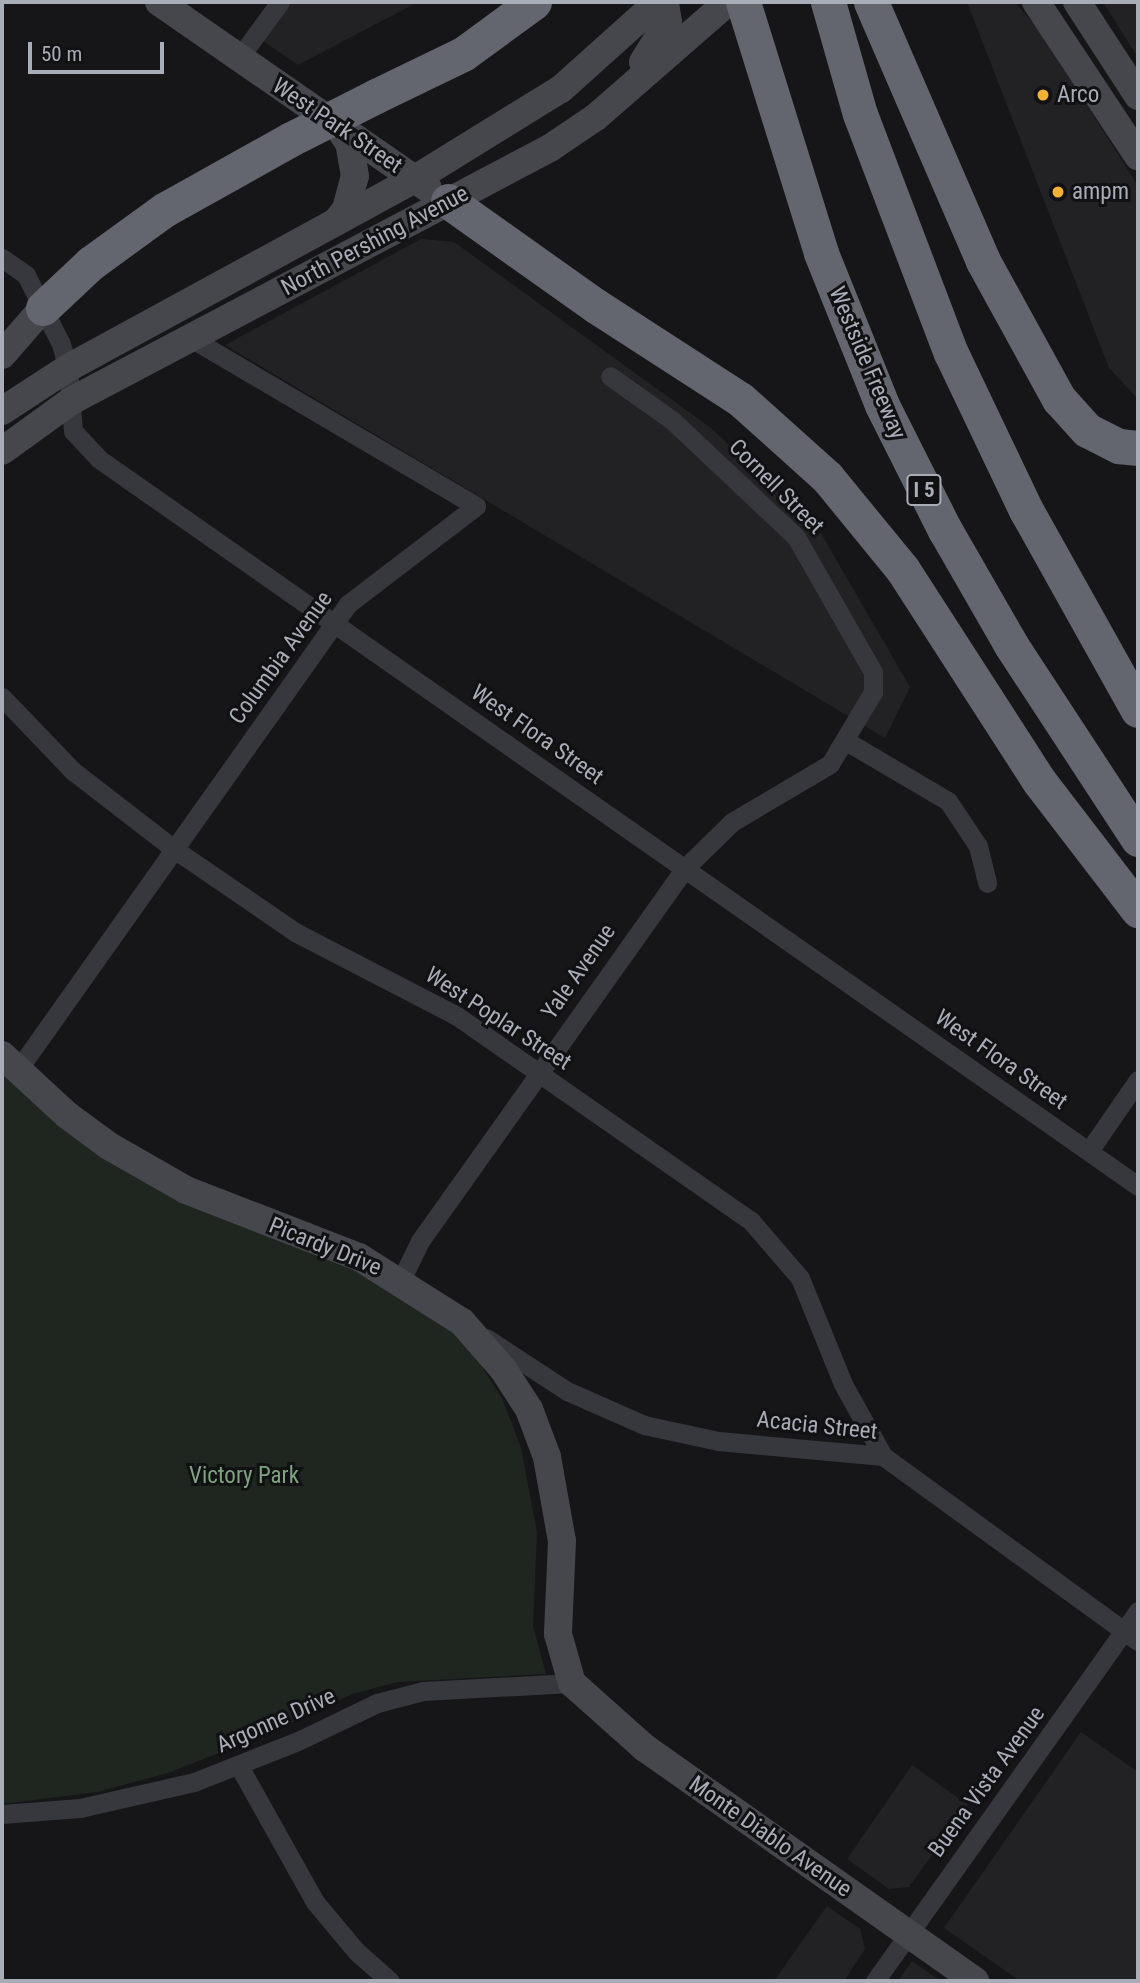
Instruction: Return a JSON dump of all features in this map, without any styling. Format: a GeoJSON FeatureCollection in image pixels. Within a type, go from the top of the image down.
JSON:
{"type":"FeatureCollection","features":[{"type":"Feature","properties":{"kind":"highway"},"geometry":{"type":"LineString","coordinates":[[43,308],[91,263],[164,210],[291,139],[463,54],[534,2]]}},
{"type":"Feature","properties":{"kind":"highway","name":"Westside Freeway"},"geometry":{"type":"LineString","coordinates":[[743,2],[821,253],[882,405],[945,530],[1011,645],[1138,839]]}},
{"type":"Feature","properties":{"kind":"highway"},"geometry":{"type":"LineString","coordinates":[[828,2],[843,60],[881,173],[951,353],[1032,522],[1138,710]]}},
{"type":"Feature","properties":{"kind":"highway"},"geometry":{"type":"LineString","coordinates":[[872,2],[887,43],[983,261],[1059,399],[1087,430],[1119,446],[1138,448]]}},
{"type":"Feature","properties":{"kind":"highway"},"geometry":{"type":"LineString","coordinates":[[448,201],[596,306],[740,399],[827,477],[903,570],[1039,782],[1138,910]]}},
{"type":"Feature","properties":{"kind":"main road","name":"West Park Street"},"geometry":{"type":"LineString","coordinates":[[159,2],[448,201]]}},
{"type":"Feature","properties":{"kind":"main road","name":"North Pershing Avenue"},"geometry":{"type":"LineString","coordinates":[[2,411],[68,368],[415,179],[561,89],[658,2]]}},
{"type":"Feature","properties":{"kind":"main road"},"geometry":{"type":"LineString","coordinates":[[626,92],[662,36],[668,22],[666,2]]}},
{"type":"Feature","properties":{"kind":"main road","name":"North Pershing Avenue"},"geometry":{"type":"LineString","coordinates":[[2,451],[71,401],[550,148],[626,92],[728,2]]}},
{"type":"Feature","properties":{"kind":"main road"},"geometry":{"type":"LineString","coordinates":[[1036,2],[1137,153]]}},
{"type":"Feature","properties":{"kind":"main road"},"geometry":{"type":"LineString","coordinates":[[1077,2],[1138,96]]}},
{"type":"Feature","properties":{"kind":"main road"},"geometry":{"type":"LineString","coordinates":[[335,222],[346,209],[355,176],[349,143],[339,128]]}},
{"type":"Feature","properties":{"kind":"main road"},"geometry":{"type":"LineString","coordinates":[[192,339],[198,322],[212,308],[286,266],[299,242]]}},
{"type":"Feature","properties":{"kind":"main road"},"geometry":{"type":"LineString","coordinates":[[2,355],[43,308]]}},
{"type":"Feature","properties":{"kind":"main road","name":"Picardy Drive"},"geometry":{"type":"LineString","coordinates":[[9,1063],[109,1146],[186,1189],[359,1257],[401,1280],[462,1322],[503,1369],[529,1409],[547,1457],[562,1541],[558,1634],[572,1683]]}},
{"type":"Feature","properties":{"kind":"main road","name":"Monte Diablo Avenue"},"geometry":{"type":"LineString","coordinates":[[572,1683],[645,1748],[975,1981]]}},
{"type":"Feature","properties":{"kind":"street"},"geometry":{"type":"LineString","coordinates":[[239,58],[280,2]]}},
{"type":"Feature","properties":{"kind":"street","name":"West Flora Street"},"geometry":{"type":"LineString","coordinates":[[2,258],[26,275],[43,308],[68,368],[73,431],[99,459],[332,625],[1138,1186]]}},
{"type":"Feature","properties":{"kind":"street","name":"Columbia Avenue"},"geometry":{"type":"LineString","coordinates":[[9,1063],[174,849],[348,604],[476,506],[192,339]]}},
{"type":"Feature","properties":{"kind":"street","name":"Cornell Street"},"geometry":{"type":"LineString","coordinates":[[610,376],[673,421],[807,552],[873,672],[869,702],[846,741]]}},
{"type":"Feature","properties":{"kind":"street","name":"West Poplar Street"},"geometry":{"type":"LineString","coordinates":[[2,697],[73,771],[174,849],[295,932],[457,1016],[772,1241],[800,1278],[843,1384],[883,1456]]}},
{"type":"Feature","properties":{"kind":"street"},"geometry":{"type":"LineString","coordinates":[[846,741],[948,801],[978,846],[987,883]]}},
{"type":"Feature","properties":{"kind":"street","name":"Yale Avenue"},"geometry":{"type":"LineString","coordinates":[[401,1280],[420,1241],[684,869],[732,821],[830,764],[846,741]]}},
{"type":"Feature","properties":{"kind":"street"},"geometry":{"type":"LineString","coordinates":[[1089,1151],[1138,1080]]}},
{"type":"Feature","properties":{"kind":"street","name":"Acacia Street"},"geometry":{"type":"LineString","coordinates":[[462,1322],[567,1391],[644,1425],[718,1441],[883,1456],[1131,1636]]}},
{"type":"Feature","properties":{"kind":"street","name":"Buena Vista Avenue"},"geometry":{"type":"LineString","coordinates":[[875,1981],[1131,1636],[1138,1612]]}},
{"type":"Feature","properties":{"kind":"street","name":"Argonne Drive"},"geometry":{"type":"LineString","coordinates":[[2,1814],[122,1801],[239,1766],[377,1703],[423,1691],[572,1683]]}},
{"type":"Feature","properties":{"kind":"street"},"geometry":{"type":"LineString","coordinates":[[239,1766],[315,1902],[357,1952],[390,1981]]}},
{"type":"Feature","properties":{"kind":"shaded area"},"geometry":{"type":"Polygon","coordinates":[[[279,2],[418,2],[298,65],[256,36],[279,2]]]}},
{"type":"Feature","properties":{"kind":"shaded area"},"geometry":{"type":"Polygon","coordinates":[[[967,2],[1015,2],[1042,34],[1138,186],[1138,399],[1109,368],[967,2]]]}},
{"type":"Feature","properties":{"kind":"shaded area"},"geometry":{"type":"Polygon","coordinates":[[[1103,2],[1138,2],[1138,58],[1103,2]]]}},
{"type":"Feature","properties":{"kind":"shaded area"},"geometry":{"type":"Polygon","coordinates":[[[421,239],[454,242],[711,428],[819,530],[910,687],[885,738],[225,345],[421,239]]]}},
{"type":"Feature","properties":{"kind":"shaded area"},"geometry":{"type":"Polygon","coordinates":[[[1081,1732],[1138,1772],[1138,1981],[1020,1981],[944,1928],[1081,1732]]]}},
{"type":"Feature","properties":{"kind":"shaded area"},"geometry":{"type":"Polygon","coordinates":[[[912,1765],[968,1805],[909,1887],[889,1889],[847,1859],[912,1765]]]}},
{"type":"Feature","properties":{"kind":"shaded area"},"geometry":{"type":"Polygon","coordinates":[[[827,1906],[860,1929],[865,1949],[844,1981],[774,1981],[827,1906]]]}},
{"type":"Feature","properties":{"kind":"shaded area"},"geometry":{"type":"Polygon","coordinates":[[[912,1961],[941,1981],[898,1981],[912,1961]]]}},
{"type":"Feature","properties":{"kind":"green space","name":"Victory Park"},"geometry":{"type":"Polygon","coordinates":[[[2,1071],[41,1106],[334,1248],[437,1313],[478,1360],[503,1400],[521,1448],[537,1532],[533,1626],[546,1674],[398,1682],[352,1694],[272,1732],[168,1773],[97,1792],[2,1804],[2,1071]]]}},
{"type":"Feature","properties":{"kind":"place","name":"Arco"},"geometry":{"type":"Point","coordinates":[1043,95]}},
{"type":"Feature","properties":{"kind":"place","name":"ampm"},"geometry":{"type":"Point","coordinates":[1058,192]}}]}
